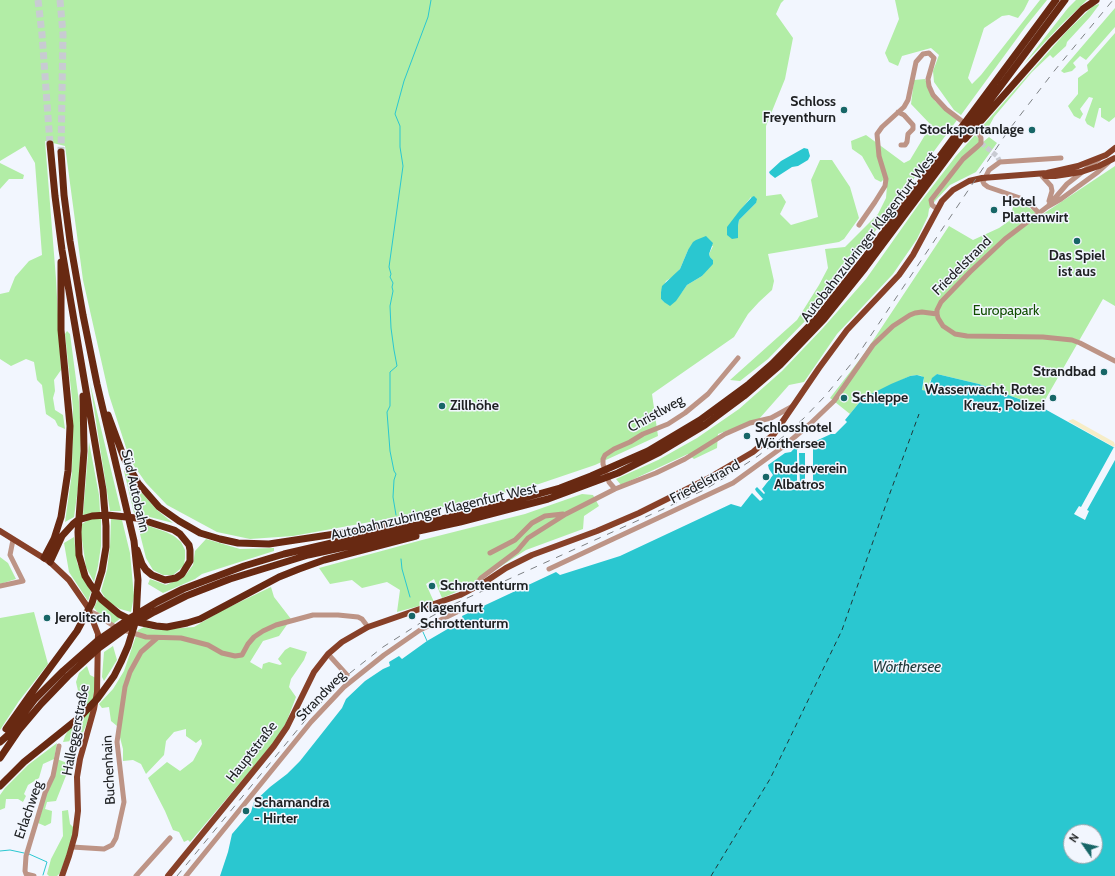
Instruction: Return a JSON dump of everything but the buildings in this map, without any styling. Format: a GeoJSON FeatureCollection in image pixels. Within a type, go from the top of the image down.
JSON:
{"type":"FeatureCollection","features":[{"type":"Feature","properties":{"kind":"highway","name":"Autobahnzubringer Klagenfurt West"},"geometry":{"type":"LineString","coordinates":[[975,120],[1056,0]]}},
{"type":"Feature","properties":{"kind":"highway","name":"Autobahnzubringer Klagenfurt West"},"geometry":{"type":"LineString","coordinates":[[616,470],[700,420],[748,384],[772,364],[818,316],[975,120],[1065,0]]}},
{"type":"Feature","properties":{"kind":"highway"},"geometry":{"type":"LineString","coordinates":[[964,134],[975,120],[1083,9],[1094,1]]}},
{"type":"Feature","properties":{"kind":"highway","name":"Autobahnzubringer Klagenfurt West"},"geometry":{"type":"LineString","coordinates":[[0,758],[19,730],[35,699],[63,671],[96,641],[157,602],[265,567],[308,555],[442,526],[529,505],[660,452],[705,425],[744,396],[780,365],[824,320],[846,293],[964,134]]}},
{"type":"Feature","properties":{"kind":"highway","name":"Süd Autobahn"},"geometry":{"type":"LineString","coordinates":[[0,741],[35,699],[92,603],[102,571],[106,547],[105,504],[62,250],[50,144]]}},
{"type":"Feature","properties":{"kind":"highway","name":"Süd Autobahn"},"geometry":{"type":"LineString","coordinates":[[0,786],[24,762],[80,717],[98,698],[118,669],[128,646],[136,620],[138,580],[134,541],[97,384],[81,308],[64,195],[61,152]]}},
{"type":"Feature","properties":{"kind":"highway"},"geometry":{"type":"LineString","coordinates":[[44,558],[54,539],[61,517],[66,493],[70,426],[62,330],[60,273],[62,250]]}},
{"type":"Feature","properties":{"kind":"highway"},"geometry":{"type":"LineString","coordinates":[[84,383],[84,451],[79,510],[79,555],[90,584],[105,603],[119,614],[133,621],[167,627],[187,623],[200,619],[279,577],[324,560],[428,533],[442,526]]}},
{"type":"Feature","properties":{"kind":"highway"},"geometry":{"type":"LineString","coordinates":[[97,384],[114,434],[130,469],[138,483],[166,513],[200,533],[232,542],[269,544],[299,540],[335,538]]}},
{"type":"Feature","properties":{"kind":"highway","name":"Autobahnzubringer Klagenfurt West"},"geometry":{"type":"LineString","coordinates":[[184,593],[244,566],[335,538],[402,524],[420,523],[521,500],[599,477]]}},
{"type":"Feature","properties":{"kind":"highway"},"geometry":{"type":"LineString","coordinates":[[50,562],[62,536],[78,520],[92,516],[114,515],[144,520],[166,526],[180,534],[190,550],[190,561],[187,568],[176,578],[165,580],[152,575],[142,564],[134,541]]}},
{"type":"Feature","properties":{"kind":"main road"},"geometry":{"type":"LineString","coordinates":[[1025,175],[1083,170],[1115,148]]}},
{"type":"Feature","properties":{"kind":"main road"},"geometry":{"type":"LineString","coordinates":[[1025,175],[1055,176],[1083,170],[1114,158]]}},
{"type":"Feature","properties":{"kind":"main road","name":"Hauptstraße"},"geometry":{"type":"LineString","coordinates":[[168,876],[274,746],[287,727],[310,678],[318,666],[328,654],[347,638],[368,627],[444,602],[474,588],[506,568],[532,555],[597,531],[639,513],[714,475],[761,446],[774,434],[847,330],[898,275],[922,239],[942,201],[953,190],[969,181],[993,177],[1025,175]]}},
{"type":"Feature","properties":{"kind":"main road","name":"Halleggerstraße"},"geometry":{"type":"LineString","coordinates":[[0,531],[44,558],[61,571],[74,585],[83,599],[96,626],[98,634],[97,692],[94,709],[80,759],[77,777],[77,824],[72,847],[62,876]]}},
{"type":"Feature","properties":{"kind":"street"},"geometry":{"type":"LineString","coordinates":[[859,225],[885,186],[886,179],[879,156],[877,134],[882,127],[904,107],[908,100],[916,62],[923,54],[929,53],[934,58],[928,79],[933,95],[946,109],[979,134],[981,138],[978,146],[963,159],[931,200],[932,205],[937,209]]}},
{"type":"Feature","properties":{"kind":"street"},"geometry":{"type":"LineString","coordinates":[[898,112],[904,115],[913,124],[913,128],[908,134],[907,142],[905,145],[901,145]]}},
{"type":"Feature","properties":{"kind":"street"},"geometry":{"type":"LineString","coordinates":[[1040,213],[1020,198],[988,187],[983,182],[989,170],[1000,162],[1061,158]]}},
{"type":"Feature","properties":{"kind":"street","name":"Friedelstrand"},"geometry":{"type":"LineString","coordinates":[[1047,207],[1086,181],[1114,158]]}},
{"type":"Feature","properties":{"kind":"street"},"geometry":{"type":"LineString","coordinates":[[1083,170],[1087,173],[1086,181]]}},
{"type":"Feature","properties":{"kind":"street","name":"Friedelstrand"},"geometry":{"type":"LineString","coordinates":[[1083,170],[1067,184],[1047,207],[1005,239],[970,272],[941,302],[937,310],[937,314],[943,326],[950,332],[961,336],[1043,337],[1072,340],[1115,362]]}},
{"type":"Feature","properties":{"kind":"street"},"geometry":{"type":"LineString","coordinates":[[1042,176],[1048,182],[1052,191],[1051,199],[1047,207]]}},
{"type":"Feature","properties":{"kind":"street","name":"Friedelstrand"},"geometry":{"type":"LineString","coordinates":[[549,569],[733,483],[784,446],[834,401],[873,345],[893,326],[910,315],[916,313],[937,314]]}},
{"type":"Feature","properties":{"kind":"street","name":"Christlweg"},"geometry":{"type":"LineString","coordinates":[[615,489],[609,482],[603,464],[605,455],[614,448],[668,424],[685,413],[708,394],[738,358]]}},
{"type":"Feature","properties":{"kind":"street"},"geometry":{"type":"LineString","coordinates":[[474,588],[481,578],[517,552],[528,538],[566,514],[615,489],[685,459],[725,434],[750,423],[771,418],[794,405]]}},
{"type":"Feature","properties":{"kind":"street"},"geometry":{"type":"LineString","coordinates":[[490,553],[515,540],[532,523],[545,516],[566,514]]}},
{"type":"Feature","properties":{"kind":"street"},"geometry":{"type":"LineString","coordinates":[[0,586],[23,581],[10,555],[13,540]]}},
{"type":"Feature","properties":{"kind":"street","name":"Strandweg"},"geometry":{"type":"LineString","coordinates":[[186,876],[312,722],[344,687],[384,655],[420,630],[464,608]]}},
{"type":"Feature","properties":{"kind":"street"},"geometry":{"type":"LineString","coordinates":[[89,611],[100,616],[117,628],[146,637],[181,638],[208,645],[222,653],[235,656],[242,655],[254,637],[263,631],[313,615],[358,617],[362,619],[368,627]]}},
{"type":"Feature","properties":{"kind":"street","name":"Buchenhain"},"geometry":{"type":"LineString","coordinates":[[72,847],[104,849],[112,845],[116,838],[124,802],[117,742],[125,687],[130,672],[141,652],[157,638]]}},
{"type":"Feature","properties":{"kind":"street"},"geometry":{"type":"LineString","coordinates":[[328,654],[347,676]]}},
{"type":"Feature","properties":{"kind":"street","name":"Erlachweg"},"geometry":{"type":"LineString","coordinates":[[34,876],[26,874],[26,856],[43,801],[53,776],[58,746]]}},
{"type":"Feature","properties":{"kind":"street"},"geometry":{"type":"LineString","coordinates":[[136,876],[170,838]]}},
{"type":"Feature","properties":{"kind":"green space"},"geometry":{"type":"Polygon","coordinates":[[[0,0],[784,0],[776,14],[793,38],[785,79],[766,126],[766,196],[781,194],[786,202],[780,214],[791,225],[818,217],[811,180],[820,160],[832,160],[850,187],[859,218],[844,239],[839,242],[768,254],[774,281],[772,290],[748,314],[734,337],[652,394],[658,436],[595,465],[533,486],[409,515],[293,536],[250,539],[217,532],[167,505],[146,483],[130,460],[109,395],[83,280],[65,146],[45,141],[56,279],[61,370],[54,380],[55,391],[53,398],[55,410],[63,415],[65,429],[58,426],[55,420],[46,414],[42,385],[37,380],[34,362],[26,359],[11,366],[0,359],[0,294],[9,292],[15,277],[29,261],[42,255],[35,163],[25,146],[0,161],[0,0]],[[751,197],[736,216],[738,238],[739,220],[756,203],[751,197]],[[713,246],[688,250],[680,269],[674,276],[666,281],[661,292],[661,299],[664,302],[682,292],[687,285],[702,276],[713,260],[709,254],[713,246]]]}},
{"type":"Feature","properties":{"kind":"green space"},"geometry":{"type":"Polygon","coordinates":[[[895,0],[1029,0],[1018,18],[1009,15],[1002,16],[984,28],[968,78],[972,84],[981,75],[1040,0],[1047,0],[1026,26],[961,115],[954,110],[934,82],[933,71],[939,55],[931,48],[902,56],[898,66],[889,62],[885,53],[899,19],[895,0]]]}},
{"type":"Feature","properties":{"kind":"green space"},"geometry":{"type":"Polygon","coordinates":[[[1076,0],[1087,0],[1024,64],[1068,8],[1076,0]]]}},
{"type":"Feature","properties":{"kind":"green space"},"geometry":{"type":"Polygon","coordinates":[[[1099,4],[1090,17],[1067,42],[1066,46],[1053,58],[1050,55],[1032,72],[994,117],[986,132],[980,129],[1067,31],[1093,6],[1099,4]]]}},
{"type":"Feature","properties":{"kind":"green space"},"geometry":{"type":"Polygon","coordinates":[[[1115,8],[1115,27],[1086,60],[1080,56],[1073,63],[1076,67],[1072,71],[1064,73],[1061,71],[1115,8]]]}},
{"type":"Feature","properties":{"kind":"green space"},"geometry":{"type":"Polygon","coordinates":[[[1115,33],[1115,117],[1109,122],[1101,117],[1101,108],[1099,108],[1094,128],[1087,124],[1085,120],[1093,98],[1089,97],[1080,109],[1083,114],[1080,119],[1074,116],[1068,106],[1078,94],[1078,78],[1088,71],[1087,65],[1115,33]]]}},
{"type":"Feature","properties":{"kind":"green space"},"geometry":{"type":"Polygon","coordinates":[[[925,79],[935,101],[957,120],[837,283],[811,315],[768,359],[740,381],[730,380],[797,320],[828,268],[825,249],[845,247],[878,214],[886,198],[887,186],[883,180],[881,182],[875,179],[862,156],[852,149],[851,141],[866,135],[904,163],[910,160],[931,125],[911,104],[914,80],[925,79]]]}},
{"type":"Feature","properties":{"kind":"green space"},"geometry":{"type":"Polygon","coordinates":[[[975,135],[983,142],[989,137],[997,143],[976,172],[950,185],[935,201],[929,209],[928,216],[917,239],[893,274],[837,334],[804,382],[789,385],[759,419],[718,434],[717,448],[694,459],[688,454],[621,485],[616,479],[658,460],[697,438],[739,409],[782,371],[823,328],[866,279],[919,204],[956,156],[975,135]]]}},
{"type":"Feature","properties":{"kind":"green space"},"geometry":{"type":"Polygon","coordinates":[[[0,163],[24,175],[23,179],[9,179],[0,189],[0,163]]]}},
{"type":"Feature","properties":{"kind":"green space","name":"Europapark"},"geometry":{"type":"Polygon","coordinates":[[[1115,166],[1115,306],[1103,299],[1041,407],[979,384],[937,374],[930,381],[927,391],[922,390],[924,380],[922,376],[910,376],[863,398],[850,414],[830,398],[864,354],[949,226],[973,240],[999,228],[1009,221],[1013,207],[1022,202],[1040,216],[1115,166]]]}},
{"type":"Feature","properties":{"kind":"green space"},"geometry":{"type":"Polygon","coordinates":[[[67,331],[70,334],[79,402],[81,433],[79,481],[74,517],[65,522],[72,473],[73,408],[65,334],[67,331]]]}},
{"type":"Feature","properties":{"kind":"green space"},"geometry":{"type":"Polygon","coordinates":[[[90,383],[121,511],[110,511],[90,383]]]}},
{"type":"Feature","properties":{"kind":"green space"},"geometry":{"type":"Polygon","coordinates":[[[89,442],[99,495],[100,512],[83,515],[89,442]]]}},
{"type":"Feature","properties":{"kind":"green space"},"geometry":{"type":"Polygon","coordinates":[[[126,470],[141,492],[157,510],[173,523],[134,513],[124,471],[126,470]]]}},
{"type":"Feature","properties":{"kind":"green space"},"geometry":{"type":"Polygon","coordinates":[[[582,494],[593,495],[599,506],[584,516],[583,529],[526,550],[470,586],[442,598],[434,579],[426,584],[434,602],[397,612],[400,590],[387,582],[362,588],[352,580],[330,584],[319,568],[525,514],[582,494]]]}},
{"type":"Feature","properties":{"kind":"green space"},"geometry":{"type":"Polygon","coordinates":[[[101,518],[101,546],[94,582],[86,567],[81,533],[82,524],[90,519],[101,518]]]}},
{"type":"Feature","properties":{"kind":"green space"},"geometry":{"type":"Polygon","coordinates":[[[111,519],[122,520],[130,553],[134,596],[131,612],[120,609],[107,601],[101,591],[107,570],[111,519]]]}},
{"type":"Feature","properties":{"kind":"green space"},"geometry":{"type":"Polygon","coordinates":[[[137,522],[166,532],[181,542],[185,550],[184,565],[173,575],[163,575],[153,570],[146,558],[137,522]]]}},
{"type":"Feature","properties":{"kind":"green space"},"geometry":{"type":"Polygon","coordinates":[[[74,537],[77,563],[91,592],[88,601],[69,572],[64,543],[74,537]]]}},
{"type":"Feature","properties":{"kind":"green space"},"geometry":{"type":"Polygon","coordinates":[[[206,539],[240,549],[274,548],[274,551],[202,574],[195,579],[163,593],[148,584],[150,579],[166,585],[185,576],[193,565],[195,551],[206,539]]]}},
{"type":"Feature","properties":{"kind":"green space"},"geometry":{"type":"Polygon","coordinates":[[[0,557],[8,563],[16,579],[0,584],[0,557]]]}},
{"type":"Feature","properties":{"kind":"green space"},"geometry":{"type":"Polygon","coordinates":[[[271,587],[274,597],[291,619],[279,636],[263,641],[250,662],[262,669],[263,664],[269,662],[280,665],[282,664],[278,659],[285,650],[290,647],[307,652],[304,660],[291,679],[289,687],[296,697],[286,723],[271,746],[190,842],[188,840],[184,842],[179,832],[173,830],[148,778],[167,762],[180,771],[193,761],[202,744],[201,739],[196,743],[186,736],[186,729],[174,732],[166,741],[164,755],[146,774],[141,764],[133,760],[123,761],[123,749],[117,726],[111,721],[109,707],[102,708],[99,704],[113,689],[124,671],[138,630],[144,627],[155,630],[194,627],[221,611],[271,587]]]}},
{"type":"Feature","properties":{"kind":"green space"},"geometry":{"type":"Polygon","coordinates":[[[98,599],[121,618],[113,624],[102,617],[94,608],[98,599]]]}},
{"type":"Feature","properties":{"kind":"green space"},"geometry":{"type":"Polygon","coordinates":[[[34,612],[48,664],[19,701],[0,730],[0,618],[34,612]]]}},
{"type":"Feature","properties":{"kind":"green space"},"geometry":{"type":"Polygon","coordinates":[[[113,646],[117,660],[104,681],[102,677],[104,652],[113,646]]]}},
{"type":"Feature","properties":{"kind":"green space"},"geometry":{"type":"Polygon","coordinates":[[[87,666],[90,675],[96,678],[91,713],[80,740],[63,742],[80,710],[78,705],[79,695],[76,682],[79,673],[87,666]]]}},
{"type":"Feature","properties":{"kind":"green space"},"geometry":{"type":"Polygon","coordinates":[[[57,743],[54,759],[43,764],[39,778],[28,785],[24,794],[26,796],[23,802],[18,799],[6,799],[5,808],[0,810],[0,795],[5,788],[28,765],[57,743]]]}},
{"type":"Feature","properties":{"kind":"green space"},"geometry":{"type":"Polygon","coordinates":[[[57,759],[67,763],[69,768],[56,801],[47,802],[45,809],[52,811],[51,823],[45,826],[38,823],[57,759]]]}},
{"type":"Feature","properties":{"kind":"green space"},"geometry":{"type":"Polygon","coordinates":[[[68,810],[70,824],[74,828],[71,843],[60,873],[57,876],[49,876],[47,874],[51,859],[63,836],[62,811],[68,810]]]}},
{"type":"Feature","properties":{"kind":"sand"},"geometry":{"type":"Polygon","coordinates":[[[1073,419],[1114,442],[1114,447],[1068,421],[1073,419]]]}},
{"type":"Feature","properties":{"kind":"water"},"geometry":{"type":"Polygon","coordinates":[[[804,148],[808,149],[810,156],[808,160],[798,166],[792,167],[775,178],[770,174],[769,172],[781,161],[804,148]]]}},
{"type":"Feature","properties":{"kind":"water"},"geometry":{"type":"Polygon","coordinates":[[[754,196],[757,199],[756,203],[739,220],[738,238],[732,239],[727,235],[727,227],[740,210],[754,196]]]}},
{"type":"Feature","properties":{"kind":"water"},"geometry":{"type":"Polygon","coordinates":[[[706,236],[713,243],[709,254],[713,260],[713,264],[702,276],[687,285],[676,301],[670,306],[661,299],[662,286],[680,269],[693,242],[706,236]]]}},
{"type":"Feature","properties":{"kind":"water","name":"Wörthersee"},"geometry":{"type":"Polygon","coordinates":[[[937,374],[979,384],[1043,408],[1115,448],[1115,876],[220,876],[232,834],[251,812],[254,802],[300,761],[342,708],[346,699],[365,681],[390,666],[389,662],[399,656],[402,659],[427,641],[451,627],[459,626],[464,623],[462,616],[556,572],[560,575],[620,556],[731,504],[741,507],[752,493],[760,501],[763,499],[755,489],[757,487],[764,494],[765,493],[762,489],[773,475],[768,465],[785,453],[791,452],[798,444],[805,442],[805,446],[801,446],[797,450],[797,482],[799,486],[799,453],[805,453],[805,485],[807,486],[808,482],[813,482],[813,446],[808,446],[808,441],[818,440],[831,434],[835,434],[847,422],[845,420],[863,398],[910,376],[917,375],[924,377],[922,390],[927,391],[932,378],[937,374]]]}},
{"type":"Feature","properties":{"kind":"pier"},"geometry":{"type":"Polygon","coordinates":[[[1114,447],[1115,460],[1087,510],[1089,511],[1085,520],[1074,514],[1079,506],[1081,507],[1114,447]]]}},
{"type":"Feature","properties":{"kind":"waterway"},"geometry":{"type":"LineString","coordinates":[[396,515],[393,497],[394,480],[396,474],[390,451],[387,412],[390,406],[390,372],[397,366],[391,328],[390,306],[393,283],[390,277],[391,274],[389,267],[403,166],[400,147],[400,126],[395,114],[404,81],[428,17],[431,0]]}},
{"type":"Feature","properties":{"kind":"waterway"},"geometry":{"type":"LineString","coordinates":[[401,559],[402,569],[410,597]]}},
{"type":"Feature","properties":{"kind":"waterway"},"geometry":{"type":"LineString","coordinates":[[423,632],[427,641]]}},
{"type":"Feature","properties":{"kind":"waterway"},"geometry":{"type":"LineString","coordinates":[[0,851],[10,850],[24,853]]}},
{"type":"Feature","properties":{"kind":"waterway"},"geometry":{"type":"LineString","coordinates":[[29,854],[47,862],[43,875]]}},
{"type":"Feature","properties":{"kind":"ferry route"},"geometry":{"type":"LineString","coordinates":[[711,876],[770,779],[842,630],[919,414]]}},
{"type":"Feature","properties":{"kind":"tunnel"},"geometry":{"type":"LineString","coordinates":[[38,0],[50,144]]}},
{"type":"Feature","properties":{"kind":"tunnel"},"geometry":{"type":"LineString","coordinates":[[60,0],[63,34],[61,152]]}},
{"type":"Feature","properties":{"kind":"tunnel"},"geometry":{"type":"LineString","coordinates":[[981,143],[997,156],[1000,162]]}},
{"type":"Feature","properties":{"kind":"railway"},"geometry":{"type":"LineString","coordinates":[[177,876],[313,711],[350,673],[383,647],[425,620],[454,604],[704,490],[758,456],[804,418],[826,395],[855,359],[1008,131],[1055,70],[1113,0]]}},
{"type":"Feature","properties":{"kind":"place","name":"Schloss Freyenthurn"},"geometry":{"type":"Point","coordinates":[844,110]}},
{"type":"Feature","properties":{"kind":"place","name":"Stocksportanlage"},"geometry":{"type":"Point","coordinates":[1032,130]}},
{"type":"Feature","properties":{"kind":"place","name":"Hotel Plattenwirt"},"geometry":{"type":"Point","coordinates":[994,210]}},
{"type":"Feature","properties":{"kind":"place","name":"Das Spiel ist aus"},"geometry":{"type":"Point","coordinates":[1077,241]}},
{"type":"Feature","properties":{"kind":"place","name":"Strandbad"},"geometry":{"type":"Point","coordinates":[1104,372]}},
{"type":"Feature","properties":{"kind":"place","name":"Schleppe"},"geometry":{"type":"Point","coordinates":[844,398]}},
{"type":"Feature","properties":{"kind":"place","name":"Wasserwacht, Rotes Kreuz, Polizei"},"geometry":{"type":"Point","coordinates":[1053,398]}},
{"type":"Feature","properties":{"kind":"place","name":"Zillhöhe"},"geometry":{"type":"Point","coordinates":[442,406]}},
{"type":"Feature","properties":{"kind":"place","name":"Schlosshotel Wörthersee"},"geometry":{"type":"Point","coordinates":[747,436]}},
{"type":"Feature","properties":{"kind":"place","name":"Ruderverein Albatros"},"geometry":{"type":"Point","coordinates":[766,477]}},
{"type":"Feature","properties":{"kind":"place","name":"Schrottenturm"},"geometry":{"type":"Point","coordinates":[432,586]}},
{"type":"Feature","properties":{"kind":"place","name":"Klagenfurt Schrottenturm"},"geometry":{"type":"Point","coordinates":[412,616]}},
{"type":"Feature","properties":{"kind":"place","name":"Jerolitsch"},"geometry":{"type":"Point","coordinates":[47,618]}},
{"type":"Feature","properties":{"kind":"place","name":"Schamandra - Hirter"},"geometry":{"type":"Point","coordinates":[246,811]}}]}
